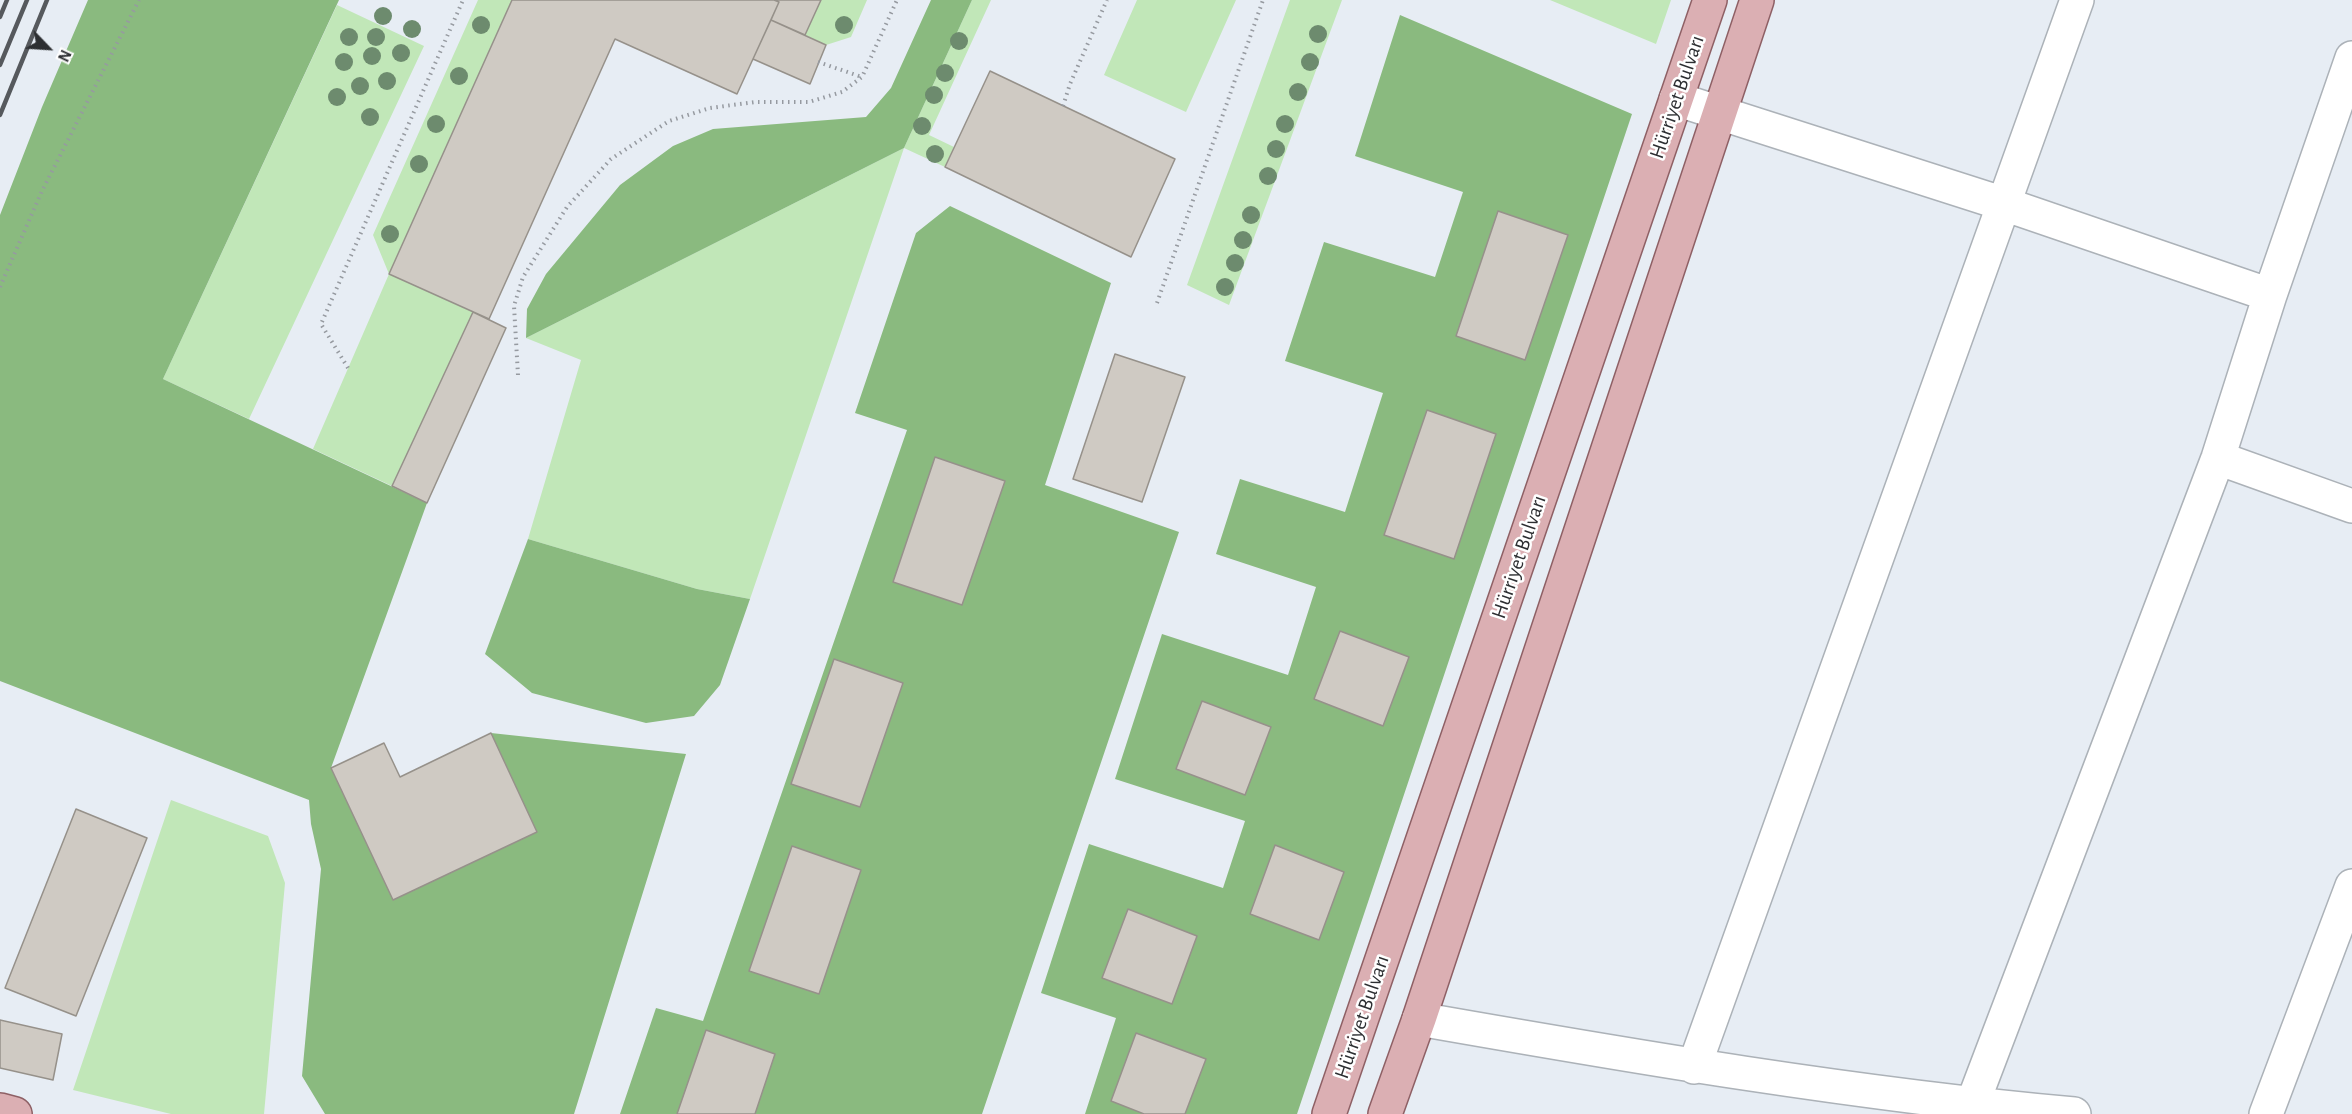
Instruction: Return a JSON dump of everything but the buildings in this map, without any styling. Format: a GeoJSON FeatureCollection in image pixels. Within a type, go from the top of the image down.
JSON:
{"type":"FeatureCollection","features":[{"type":"Feature","properties":{"kind":"main road","name":"Hürriyet Bulvarı"},"geometry":{"type":"LineString","coordinates":[[1329,1114],[1710,0]]}},
{"type":"Feature","properties":{"kind":"main road"},"geometry":{"type":"LineString","coordinates":[[1385,1114],[1419,1019],[1757,0]]}},
{"type":"Feature","properties":{"kind":"main road"},"geometry":{"type":"LineString","coordinates":[[0,1110],[15,1114]]}},
{"type":"Feature","properties":{"kind":"street"},"geometry":{"type":"LineString","coordinates":[[1694,1067],[2077,0]]}},
{"type":"Feature","properties":{"kind":"street"},"geometry":{"type":"LineString","coordinates":[[1972,1105],[2217,458],[2270,295],[2352,58]]}},
{"type":"Feature","properties":{"kind":"street"},"geometry":{"type":"LineString","coordinates":[[1676,99],[2004,204],[2270,295]]}},
{"type":"Feature","properties":{"kind":"street"},"geometry":{"type":"LineString","coordinates":[[2217,458],[2352,506]]}},
{"type":"Feature","properties":{"kind":"street"},"geometry":{"type":"LineString","coordinates":[[2266,1114],[2352,886]]}},
{"type":"Feature","properties":{"kind":"street"},"geometry":{"type":"LineString","coordinates":[[1419,1019],[1694,1067],[1972,1105],[2074,1114]]}},
{"type":"Feature","properties":{"kind":"path"},"geometry":{"type":"LineString","coordinates":[[0,287],[42,191],[139,0]]}},
{"type":"Feature","properties":{"kind":"path"},"geometry":{"type":"LineString","coordinates":[[348,368],[321,324],[463,0]]}},
{"type":"Feature","properties":{"kind":"path"},"geometry":{"type":"LineString","coordinates":[[518,375],[514,306],[523,277],[567,207],[611,159],[669,121],[710,108],[755,102],[809,102],[842,92],[862,77],[897,0]]}},
{"type":"Feature","properties":{"kind":"path"},"geometry":{"type":"LineString","coordinates":[[1063,106],[1070,84],[1107,0]]}},
{"type":"Feature","properties":{"kind":"path"},"geometry":{"type":"LineString","coordinates":[[1157,303],[1263,0]]}},
{"type":"Feature","properties":{"kind":"path"},"geometry":{"type":"LineString","coordinates":[[818,62],[862,77]]}},
{"type":"Feature","properties":{"kind":"green space"},"geometry":{"type":"Polygon","coordinates":[[[88,0],[339,0],[163,379],[427,503],[331,768],[393,900],[537,832],[491,733],[686,754],[574,1114],[325,1114],[302,1076],[321,869],[311,824],[309,800],[0,681],[0,215],[42,107],[88,0]]]}},
{"type":"Feature","properties":{"kind":"green space"},"geometry":{"type":"Polygon","coordinates":[[[478,0],[512,0],[389,274],[373,235],[478,0]]]}},
{"type":"Feature","properties":{"kind":"green space"},"geometry":{"type":"Polygon","coordinates":[[[821,0],[867,0],[851,37],[826,45],[805,35],[821,0]]]}},
{"type":"Feature","properties":{"kind":"green space"},"geometry":{"type":"Polygon","coordinates":[[[931,0],[972,0],[904,148],[526,338],[527,309],[546,274],[620,185],[673,146],[713,129],[866,117],[891,88],[931,0]]]}},
{"type":"Feature","properties":{"kind":"green space"},"geometry":{"type":"Polygon","coordinates":[[[972,0],[991,0],[929,135],[954,147],[945,167],[904,148],[972,0]]]}},
{"type":"Feature","properties":{"kind":"green space"},"geometry":{"type":"Polygon","coordinates":[[[1137,0],[1236,0],[1186,112],[1104,75],[1137,0]]]}},
{"type":"Feature","properties":{"kind":"green space"},"geometry":{"type":"Polygon","coordinates":[[[1290,0],[1342,0],[1229,305],[1187,285],[1290,0]]]}},
{"type":"Feature","properties":{"kind":"green space"},"geometry":{"type":"Polygon","coordinates":[[[1550,0],[1671,0],[1656,44],[1550,0]]]}},
{"type":"Feature","properties":{"kind":"green space"},"geometry":{"type":"Polygon","coordinates":[[[337,5],[424,46],[249,419],[163,379],[337,5]]]}},
{"type":"Feature","properties":{"kind":"green space"},"geometry":{"type":"Polygon","coordinates":[[[1400,15],[1632,114],[1297,1114],[1085,1114],[1116,1018],[1041,993],[1089,844],[1223,888],[1245,821],[1115,779],[1162,634],[1288,675],[1316,587],[1216,554],[1240,479],[1345,512],[1383,393],[1285,361],[1324,242],[1435,277],[1463,192],[1355,156],[1400,15]]]}},
{"type":"Feature","properties":{"kind":"green space"},"geometry":{"type":"Polygon","coordinates":[[[904,148],[750,599],[697,589],[528,539],[581,360],[526,338],[904,148]]]}},
{"type":"Feature","properties":{"kind":"green space"},"geometry":{"type":"Polygon","coordinates":[[[950,206],[1111,283],[1045,485],[1179,532],[982,1114],[620,1114],[656,1008],[703,1021],[907,430],[855,413],[916,233],[950,206]]]}},
{"type":"Feature","properties":{"kind":"green space"},"geometry":{"type":"Polygon","coordinates":[[[389,274],[473,312],[392,486],[313,449],[389,274]]]}},
{"type":"Feature","properties":{"kind":"green space"},"geometry":{"type":"Polygon","coordinates":[[[528,539],[697,589],[750,599],[720,685],[694,716],[646,723],[532,693],[485,654],[528,539]]]}},
{"type":"Feature","properties":{"kind":"green space"},"geometry":{"type":"Polygon","coordinates":[[[171,800],[268,836],[285,883],[264,1114],[171,1114],[73,1090],[171,800]]]}},
{"type":"Feature","properties":{"kind":"railway"},"geometry":{"type":"LineString","coordinates":[[0,17],[7,0]]}},
{"type":"Feature","properties":{"kind":"railway"},"geometry":{"type":"LineString","coordinates":[[0,65],[27,0]]}},
{"type":"Feature","properties":{"kind":"railway"},"geometry":{"type":"LineString","coordinates":[[0,115],[47,0]]}}]}
